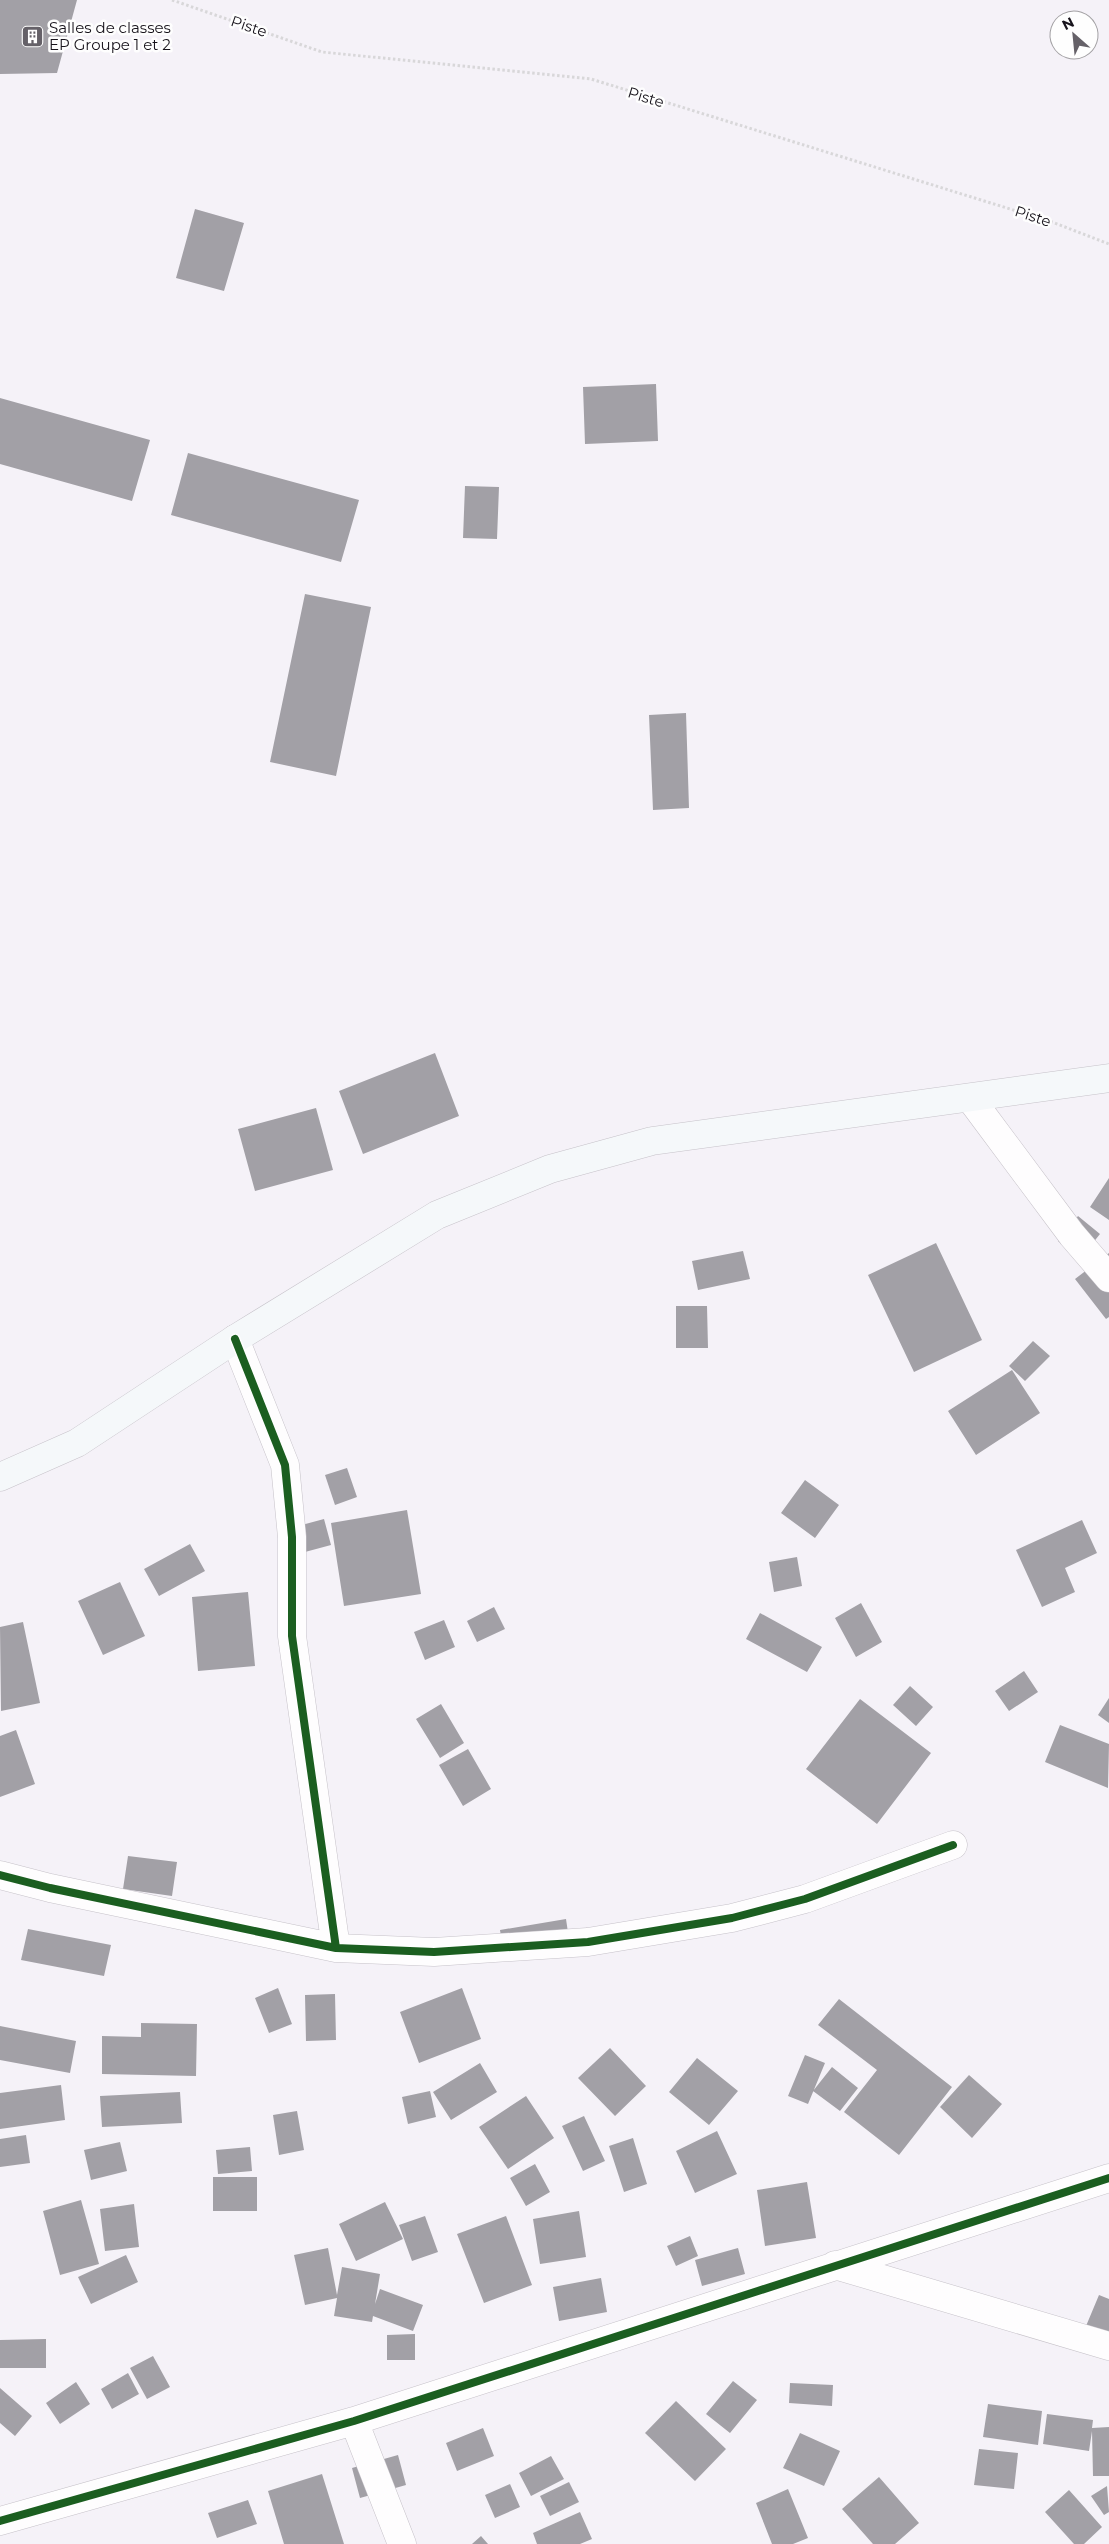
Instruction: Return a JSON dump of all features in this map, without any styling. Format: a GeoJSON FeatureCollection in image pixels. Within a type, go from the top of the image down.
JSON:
{"type":"FeatureCollection","features":[{"type":"Feature","properties":{"kind":"main road"},"geometry":{"type":"LineString","coordinates":[[0,1478],[78,1443],[235,1339],[437,1215],[550,1169],[652,1142],[1109,1078]]}},
{"type":"Feature","properties":{"kind":"street"},"geometry":{"type":"LineString","coordinates":[[970,1098],[1072,1235],[1109,1278]]}},
{"type":"Feature","properties":{"kind":"street"},"geometry":{"type":"LineString","coordinates":[[235,1339],[285,1465],[292,1537],[292,1636],[336,1948]]}},
{"type":"Feature","properties":{"kind":"street"},"geometry":{"type":"LineString","coordinates":[[0,1875],[50,1888],[336,1948],[434,1952],[588,1942],[732,1918],[805,1899],[953,1845]]}},
{"type":"Feature","properties":{"kind":"street"},"geometry":{"type":"LineString","coordinates":[[0,2521],[354,2420],[1109,2178]]}},
{"type":"Feature","properties":{"kind":"street"},"geometry":{"type":"LineString","coordinates":[[835,2265],[1109,2346]]}},
{"type":"Feature","properties":{"kind":"street"},"geometry":{"type":"LineString","coordinates":[[354,2420],[402,2544]]}},
{"type":"Feature","properties":{"kind":"building","name":"Salles de classes EP Groupe 1 et 2"},"geometry":{"type":"Polygon","coordinates":[[[0,0],[77,0],[57,73],[0,74],[0,0]]]}},
{"type":"Feature","properties":{"kind":"building"},"geometry":{"type":"Polygon","coordinates":[[[195,209],[244,223],[224,291],[176,278],[195,209]]]}},
{"type":"Feature","properties":{"kind":"building"},"geometry":{"type":"Polygon","coordinates":[[[656,384],[658,441],[585,444],[583,387],[656,384]]]}},
{"type":"Feature","properties":{"kind":"building"},"geometry":{"type":"Polygon","coordinates":[[[0,398],[150,440],[132,501],[0,464],[0,398]]]}},
{"type":"Feature","properties":{"kind":"building"},"geometry":{"type":"Polygon","coordinates":[[[188,453],[359,500],[341,562],[171,515],[188,453]]]}},
{"type":"Feature","properties":{"kind":"building"},"geometry":{"type":"Polygon","coordinates":[[[465,486],[499,487],[497,539],[463,538],[465,486]]]}},
{"type":"Feature","properties":{"kind":"building"},"geometry":{"type":"Polygon","coordinates":[[[305,594],[371,607],[336,776],[270,762],[305,594]]]}},
{"type":"Feature","properties":{"kind":"building"},"geometry":{"type":"Polygon","coordinates":[[[686,713],[689,808],[653,810],[649,715],[686,713]]]}},
{"type":"Feature","properties":{"kind":"building"},"geometry":{"type":"Polygon","coordinates":[[[435,1053],[459,1116],[363,1154],[339,1091],[435,1053]]]}},
{"type":"Feature","properties":{"kind":"building"},"geometry":{"type":"Polygon","coordinates":[[[316,1108],[333,1170],[255,1191],[238,1129],[316,1108]]]}},
{"type":"Feature","properties":{"kind":"building"},"geometry":{"type":"Polygon","coordinates":[[[1109,1178],[1109,1220],[1090,1207],[1109,1178]]]}},
{"type":"Feature","properties":{"kind":"building"},"geometry":{"type":"Polygon","coordinates":[[[1078,1216],[1100,1234],[1080,1259],[1058,1241],[1078,1216]]]}},
{"type":"Feature","properties":{"kind":"building"},"geometry":{"type":"Polygon","coordinates":[[[936,1243],[982,1340],[914,1372],[868,1275],[936,1243]]]}},
{"type":"Feature","properties":{"kind":"building"},"geometry":{"type":"Polygon","coordinates":[[[743,1251],[750,1279],[698,1290],[692,1261],[743,1251]]]}},
{"type":"Feature","properties":{"kind":"building"},"geometry":{"type":"Polygon","coordinates":[[[1109,1253],[1109,1317],[1106,1319],[1075,1279],[1109,1253]]]}},
{"type":"Feature","properties":{"kind":"building"},"geometry":{"type":"Polygon","coordinates":[[[676,1306],[707,1306],[708,1348],[676,1348],[676,1306]]]}},
{"type":"Feature","properties":{"kind":"building"},"geometry":{"type":"Polygon","coordinates":[[[1033,1341],[1050,1356],[1025,1381],[1009,1366],[1033,1341]]]}},
{"type":"Feature","properties":{"kind":"building"},"geometry":{"type":"Polygon","coordinates":[[[1012,1370],[1040,1413],[976,1455],[948,1411],[1012,1370]]]}},
{"type":"Feature","properties":{"kind":"building"},"geometry":{"type":"Polygon","coordinates":[[[347,1468],[357,1497],[335,1505],[325,1475],[347,1468]]]}},
{"type":"Feature","properties":{"kind":"building"},"geometry":{"type":"Polygon","coordinates":[[[805,1480],[839,1505],[815,1538],[781,1513],[805,1480]]]}},
{"type":"Feature","properties":{"kind":"building"},"geometry":{"type":"Polygon","coordinates":[[[407,1510],[421,1594],[344,1606],[331,1523],[407,1510]]]}},
{"type":"Feature","properties":{"kind":"building"},"geometry":{"type":"Polygon","coordinates":[[[324,1519],[331,1545],[305,1552],[298,1526],[324,1519]]]}},
{"type":"Feature","properties":{"kind":"building"},"geometry":{"type":"Polygon","coordinates":[[[1082,1520],[1097,1553],[1065,1568],[1075,1592],[1042,1607],[1016,1550],[1082,1520]]]}},
{"type":"Feature","properties":{"kind":"building"},"geometry":{"type":"Polygon","coordinates":[[[190,1544],[205,1571],[159,1596],[144,1569],[190,1544]]]}},
{"type":"Feature","properties":{"kind":"building"},"geometry":{"type":"Polygon","coordinates":[[[797,1557],[802,1586],[774,1592],[769,1562],[797,1557]]]}},
{"type":"Feature","properties":{"kind":"building"},"geometry":{"type":"Polygon","coordinates":[[[120,1582],[145,1636],[103,1655],[78,1601],[120,1582]]]}},
{"type":"Feature","properties":{"kind":"building"},"geometry":{"type":"Polygon","coordinates":[[[248,1592],[255,1666],[198,1671],[192,1597],[248,1592]]]}},
{"type":"Feature","properties":{"kind":"building"},"geometry":{"type":"Polygon","coordinates":[[[861,1603],[882,1642],[856,1657],[835,1618],[861,1603]]]}},
{"type":"Feature","properties":{"kind":"building"},"geometry":{"type":"Polygon","coordinates":[[[494,1607],[505,1629],[477,1642],[467,1621],[494,1607]]]}},
{"type":"Feature","properties":{"kind":"building"},"geometry":{"type":"Polygon","coordinates":[[[760,1613],[822,1647],[807,1672],[746,1639],[760,1613]]]}},
{"type":"Feature","properties":{"kind":"building"},"geometry":{"type":"Polygon","coordinates":[[[444,1620],[455,1647],[425,1660],[414,1632],[444,1620]]]}},
{"type":"Feature","properties":{"kind":"building"},"geometry":{"type":"Polygon","coordinates":[[[23,1622],[40,1703],[1,1711],[0,1627],[23,1622]]]}},
{"type":"Feature","properties":{"kind":"building"},"geometry":{"type":"Polygon","coordinates":[[[1024,1671],[1038,1692],[1009,1711],[995,1691],[1024,1671]]]}},
{"type":"Feature","properties":{"kind":"building"},"geometry":{"type":"Polygon","coordinates":[[[910,1686],[933,1707],[916,1726],[893,1705],[910,1686]]]}},
{"type":"Feature","properties":{"kind":"building"},"geometry":{"type":"Polygon","coordinates":[[[1109,1698],[1109,1723],[1098,1715],[1109,1698]]]}},
{"type":"Feature","properties":{"kind":"building"},"geometry":{"type":"Polygon","coordinates":[[[860,1699],[931,1753],[877,1824],[806,1769],[860,1699]]]}},
{"type":"Feature","properties":{"kind":"building"},"geometry":{"type":"Polygon","coordinates":[[[441,1704],[464,1743],[440,1758],[416,1719],[441,1704]]]}},
{"type":"Feature","properties":{"kind":"building"},"geometry":{"type":"Polygon","coordinates":[[[1060,1725],[1109,1744],[1108,1788],[1045,1762],[1060,1725]]]}},
{"type":"Feature","properties":{"kind":"building"},"geometry":{"type":"Polygon","coordinates":[[[16,1730],[35,1784],[0,1797],[0,1736],[16,1730]]]}},
{"type":"Feature","properties":{"kind":"building"},"geometry":{"type":"Polygon","coordinates":[[[468,1749],[491,1789],[463,1806],[439,1765],[468,1749]]]}},
{"type":"Feature","properties":{"kind":"building"},"geometry":{"type":"Polygon","coordinates":[[[128,1856],[177,1862],[172,1896],[123,1889],[128,1856]]]}},
{"type":"Feature","properties":{"kind":"building"},"geometry":{"type":"Polygon","coordinates":[[[566,1919],[570,1946],[504,1957],[500,1930],[566,1919]]]}},
{"type":"Feature","properties":{"kind":"building"},"geometry":{"type":"Polygon","coordinates":[[[28,1929],[111,1945],[104,1976],[21,1960],[28,1929]]]}},
{"type":"Feature","properties":{"kind":"building"},"geometry":{"type":"Polygon","coordinates":[[[278,1988],[292,2024],[269,2033],[255,1998],[278,1988]]]}},
{"type":"Feature","properties":{"kind":"building"},"geometry":{"type":"Polygon","coordinates":[[[462,1988],[481,2039],[419,2063],[400,2012],[462,1988]]]}},
{"type":"Feature","properties":{"kind":"building"},"geometry":{"type":"Polygon","coordinates":[[[335,1994],[336,2040],[306,2041],[305,1995],[335,1994]]]}},
{"type":"Feature","properties":{"kind":"building"},"geometry":{"type":"Polygon","coordinates":[[[839,1999],[952,2087],[899,2155],[844,2112],[877,2070],[818,2025],[839,1999]]]}},
{"type":"Feature","properties":{"kind":"building"},"geometry":{"type":"Polygon","coordinates":[[[141,2023],[197,2024],[196,2076],[102,2074],[102,2036],[141,2037],[141,2023]]]}},
{"type":"Feature","properties":{"kind":"building"},"geometry":{"type":"Polygon","coordinates":[[[0,2026],[76,2041],[70,2073],[0,2060],[0,2026]]]}},
{"type":"Feature","properties":{"kind":"building"},"geometry":{"type":"Polygon","coordinates":[[[610,2048],[646,2086],[615,2116],[578,2078],[610,2048]]]}},
{"type":"Feature","properties":{"kind":"building"},"geometry":{"type":"Polygon","coordinates":[[[805,2055],[825,2063],[808,2104],[788,2096],[805,2055]]]}},
{"type":"Feature","properties":{"kind":"building"},"geometry":{"type":"Polygon","coordinates":[[[697,2058],[738,2091],[709,2125],[669,2092],[697,2058]]]}},
{"type":"Feature","properties":{"kind":"building"},"geometry":{"type":"Polygon","coordinates":[[[480,2063],[497,2092],[451,2120],[433,2092],[480,2063]]]}},
{"type":"Feature","properties":{"kind":"building"},"geometry":{"type":"Polygon","coordinates":[[[832,2067],[858,2088],[840,2111],[813,2091],[832,2067]]]}},
{"type":"Feature","properties":{"kind":"building"},"geometry":{"type":"Polygon","coordinates":[[[969,2075],[1002,2104],[972,2138],[940,2107],[969,2075]]]}},
{"type":"Feature","properties":{"kind":"building"},"geometry":{"type":"Polygon","coordinates":[[[61,2085],[65,2120],[0,2129],[0,2093],[61,2085]]]}},
{"type":"Feature","properties":{"kind":"building"},"geometry":{"type":"Polygon","coordinates":[[[430,2091],[436,2117],[408,2124],[402,2097],[430,2091]]]}},
{"type":"Feature","properties":{"kind":"building"},"geometry":{"type":"Polygon","coordinates":[[[180,2092],[182,2123],[102,2127],[100,2096],[180,2092]]]}},
{"type":"Feature","properties":{"kind":"building"},"geometry":{"type":"Polygon","coordinates":[[[526,2096],[554,2138],[508,2169],[479,2127],[526,2096]]]}},
{"type":"Feature","properties":{"kind":"building"},"geometry":{"type":"Polygon","coordinates":[[[297,2111],[304,2150],[279,2155],[273,2115],[297,2111]]]}},
{"type":"Feature","properties":{"kind":"building"},"geometry":{"type":"Polygon","coordinates":[[[584,2116],[605,2161],[583,2171],[562,2126],[584,2116]]]}},
{"type":"Feature","properties":{"kind":"building"},"geometry":{"type":"Polygon","coordinates":[[[717,2131],[737,2174],[695,2193],[676,2151],[717,2131]]]}},
{"type":"Feature","properties":{"kind":"building"},"geometry":{"type":"Polygon","coordinates":[[[26,2135],[30,2163],[0,2167],[0,2139],[26,2135]]]}},
{"type":"Feature","properties":{"kind":"building"},"geometry":{"type":"Polygon","coordinates":[[[633,2138],[647,2184],[624,2192],[609,2146],[633,2138]]]}},
{"type":"Feature","properties":{"kind":"building"},"geometry":{"type":"Polygon","coordinates":[[[120,2142],[127,2171],[91,2180],[84,2150],[120,2142]]]}},
{"type":"Feature","properties":{"kind":"building"},"geometry":{"type":"Polygon","coordinates":[[[250,2147],[252,2171],[218,2174],[216,2150],[250,2147]]]}},
{"type":"Feature","properties":{"kind":"building"},"geometry":{"type":"Polygon","coordinates":[[[535,2164],[550,2192],[526,2206],[510,2178],[535,2164]]]}},
{"type":"Feature","properties":{"kind":"building"},"geometry":{"type":"Polygon","coordinates":[[[213,2177],[257,2177],[257,2211],[213,2211],[213,2177]]]}},
{"type":"Feature","properties":{"kind":"building"},"geometry":{"type":"Polygon","coordinates":[[[807,2182],[816,2238],[765,2246],[757,2190],[807,2182]]]}},
{"type":"Feature","properties":{"kind":"building"},"geometry":{"type":"Polygon","coordinates":[[[81,2200],[99,2264],[60,2275],[43,2211],[81,2200]]]}},
{"type":"Feature","properties":{"kind":"building"},"geometry":{"type":"Polygon","coordinates":[[[385,2202],[403,2239],[356,2261],[339,2224],[385,2202]]]}},
{"type":"Feature","properties":{"kind":"building"},"geometry":{"type":"Polygon","coordinates":[[[134,2204],[139,2247],[105,2251],[100,2209],[134,2204]]]}},
{"type":"Feature","properties":{"kind":"building"},"geometry":{"type":"Polygon","coordinates":[[[579,2211],[586,2257],[540,2264],[533,2219],[579,2211]]]}},
{"type":"Feature","properties":{"kind":"building"},"geometry":{"type":"Polygon","coordinates":[[[425,2216],[438,2252],[412,2261],[399,2225],[425,2216]]]}},
{"type":"Feature","properties":{"kind":"building"},"geometry":{"type":"Polygon","coordinates":[[[506,2216],[532,2285],[484,2303],[457,2234],[506,2216]]]}},
{"type":"Feature","properties":{"kind":"building"},"geometry":{"type":"Polygon","coordinates":[[[690,2236],[698,2256],[676,2266],[667,2246],[690,2236]]]}},
{"type":"Feature","properties":{"kind":"building"},"geometry":{"type":"Polygon","coordinates":[[[328,2248],[337,2295],[342,2267],[380,2274],[375,2304],[380,2289],[423,2305],[413,2331],[373,2316],[372,2322],[334,2316],[337,2298],[305,2305],[294,2255],[328,2248]]]}},
{"type":"Feature","properties":{"kind":"building"},"geometry":{"type":"Polygon","coordinates":[[[738,2248],[745,2274],[702,2286],[695,2260],[738,2248]]]}},
{"type":"Feature","properties":{"kind":"building"},"geometry":{"type":"Polygon","coordinates":[[[126,2255],[138,2282],[91,2304],[78,2277],[126,2255]]]}},
{"type":"Feature","properties":{"kind":"building"},"geometry":{"type":"Polygon","coordinates":[[[601,2278],[607,2312],[559,2321],[553,2287],[601,2278]]]}},
{"type":"Feature","properties":{"kind":"building"},"geometry":{"type":"Polygon","coordinates":[[[1099,2295],[1109,2299],[1109,2349],[1081,2338],[1099,2295]]]}},
{"type":"Feature","properties":{"kind":"building"},"geometry":{"type":"Polygon","coordinates":[[[415,2334],[415,2360],[387,2360],[387,2335],[415,2334]]]}},
{"type":"Feature","properties":{"kind":"building"},"geometry":{"type":"Polygon","coordinates":[[[46,2339],[46,2368],[0,2368],[0,2340],[46,2339]]]}},
{"type":"Feature","properties":{"kind":"building"},"geometry":{"type":"Polygon","coordinates":[[[153,2356],[170,2387],[147,2399],[130,2368],[153,2356]]]}},
{"type":"Feature","properties":{"kind":"building"},"geometry":{"type":"Polygon","coordinates":[[[128,2373],[139,2394],[112,2409],[101,2389],[128,2373]]]}},
{"type":"Feature","properties":{"kind":"building"},"geometry":{"type":"Polygon","coordinates":[[[733,2381],[757,2400],[730,2433],[706,2414],[733,2381]]]}},
{"type":"Feature","properties":{"kind":"building"},"geometry":{"type":"Polygon","coordinates":[[[76,2382],[90,2404],[60,2424],[46,2403],[76,2382]]]}},
{"type":"Feature","properties":{"kind":"building"},"geometry":{"type":"Polygon","coordinates":[[[790,2383],[833,2385],[832,2406],[789,2403],[790,2383]]]}},
{"type":"Feature","properties":{"kind":"building"},"geometry":{"type":"Polygon","coordinates":[[[0,2388],[32,2416],[15,2436],[0,2423],[0,2388]]]}},
{"type":"Feature","properties":{"kind":"building"},"geometry":{"type":"Polygon","coordinates":[[[676,2401],[726,2449],[695,2481],[645,2433],[676,2401]]]}},
{"type":"Feature","properties":{"kind":"building"},"geometry":{"type":"Polygon","coordinates":[[[988,2404],[1042,2411],[1038,2445],[983,2437],[988,2404]]]}},
{"type":"Feature","properties":{"kind":"building"},"geometry":{"type":"Polygon","coordinates":[[[1047,2414],[1093,2420],[1092,2428],[1109,2427],[1109,2476],[1093,2476],[1092,2431],[1089,2451],[1043,2444],[1047,2414]]]}},
{"type":"Feature","properties":{"kind":"building"},"geometry":{"type":"Polygon","coordinates":[[[483,2428],[494,2456],[457,2471],[446,2443],[483,2428]]]}},
{"type":"Feature","properties":{"kind":"building"},"geometry":{"type":"Polygon","coordinates":[[[800,2433],[840,2451],[824,2486],[783,2468],[800,2433]]]}},
{"type":"Feature","properties":{"kind":"building"},"geometry":{"type":"Polygon","coordinates":[[[979,2449],[1018,2453],[1014,2489],[974,2485],[979,2449]]]}},
{"type":"Feature","properties":{"kind":"building"},"geometry":{"type":"Polygon","coordinates":[[[398,2455],[406,2485],[360,2498],[352,2468],[398,2455]]]}},
{"type":"Feature","properties":{"kind":"building"},"geometry":{"type":"Polygon","coordinates":[[[551,2456],[564,2479],[531,2496],[519,2473],[551,2456]]]}},
{"type":"Feature","properties":{"kind":"building"},"geometry":{"type":"Polygon","coordinates":[[[322,2474],[344,2544],[284,2544],[268,2491],[322,2474]]]}},
{"type":"Feature","properties":{"kind":"building"},"geometry":{"type":"Polygon","coordinates":[[[879,2477],[919,2523],[895,2544],[873,2544],[842,2509],[879,2477]]]}},
{"type":"Feature","properties":{"kind":"building"},"geometry":{"type":"Polygon","coordinates":[[[569,2482],[579,2502],[550,2516],[540,2496],[569,2482]]]}},
{"type":"Feature","properties":{"kind":"building"},"geometry":{"type":"Polygon","coordinates":[[[510,2484],[520,2507],[495,2518],[485,2495],[510,2484]]]}},
{"type":"Feature","properties":{"kind":"building"},"geometry":{"type":"Polygon","coordinates":[[[1107,2486],[1109,2512],[1104,2515],[1091,2496],[1107,2486]]]}},
{"type":"Feature","properties":{"kind":"building"},"geometry":{"type":"Polygon","coordinates":[[[788,2489],[808,2538],[793,2544],[772,2544],[756,2503],[788,2489]]]}},
{"type":"Feature","properties":{"kind":"building"},"geometry":{"type":"Polygon","coordinates":[[[1069,2490],[1102,2527],[1084,2544],[1074,2544],[1045,2512],[1069,2490]]]}},
{"type":"Feature","properties":{"kind":"building"},"geometry":{"type":"Polygon","coordinates":[[[248,2500],[257,2524],[217,2538],[208,2513],[248,2500]]]}},
{"type":"Feature","properties":{"kind":"building"},"geometry":{"type":"Polygon","coordinates":[[[580,2512],[592,2539],[580,2544],[537,2544],[533,2533],[580,2512]]]}},
{"type":"Feature","properties":{"kind":"building"},"geometry":{"type":"Polygon","coordinates":[[[481,2536],[488,2544],[472,2544],[481,2536]]]}},
{"type":"Feature","properties":{"kind":"cycle path"},"geometry":{"type":"LineString","coordinates":[[235,1339],[285,1465],[292,1537],[292,1636],[336,1948]]}},
{"type":"Feature","properties":{"kind":"cycle path"},"geometry":{"type":"LineString","coordinates":[[0,1875],[50,1888],[336,1948],[434,1952],[588,1942],[732,1918],[805,1899],[953,1845]]}},
{"type":"Feature","properties":{"kind":"cycle path"},"geometry":{"type":"LineString","coordinates":[[0,2521],[354,2421],[1109,2178]]}},
{"type":"Feature","properties":{"kind":"place","name":"Salles de classes EP Groupe 1 et 2"},"geometry":{"type":"Point","coordinates":[33,36]}}]}
